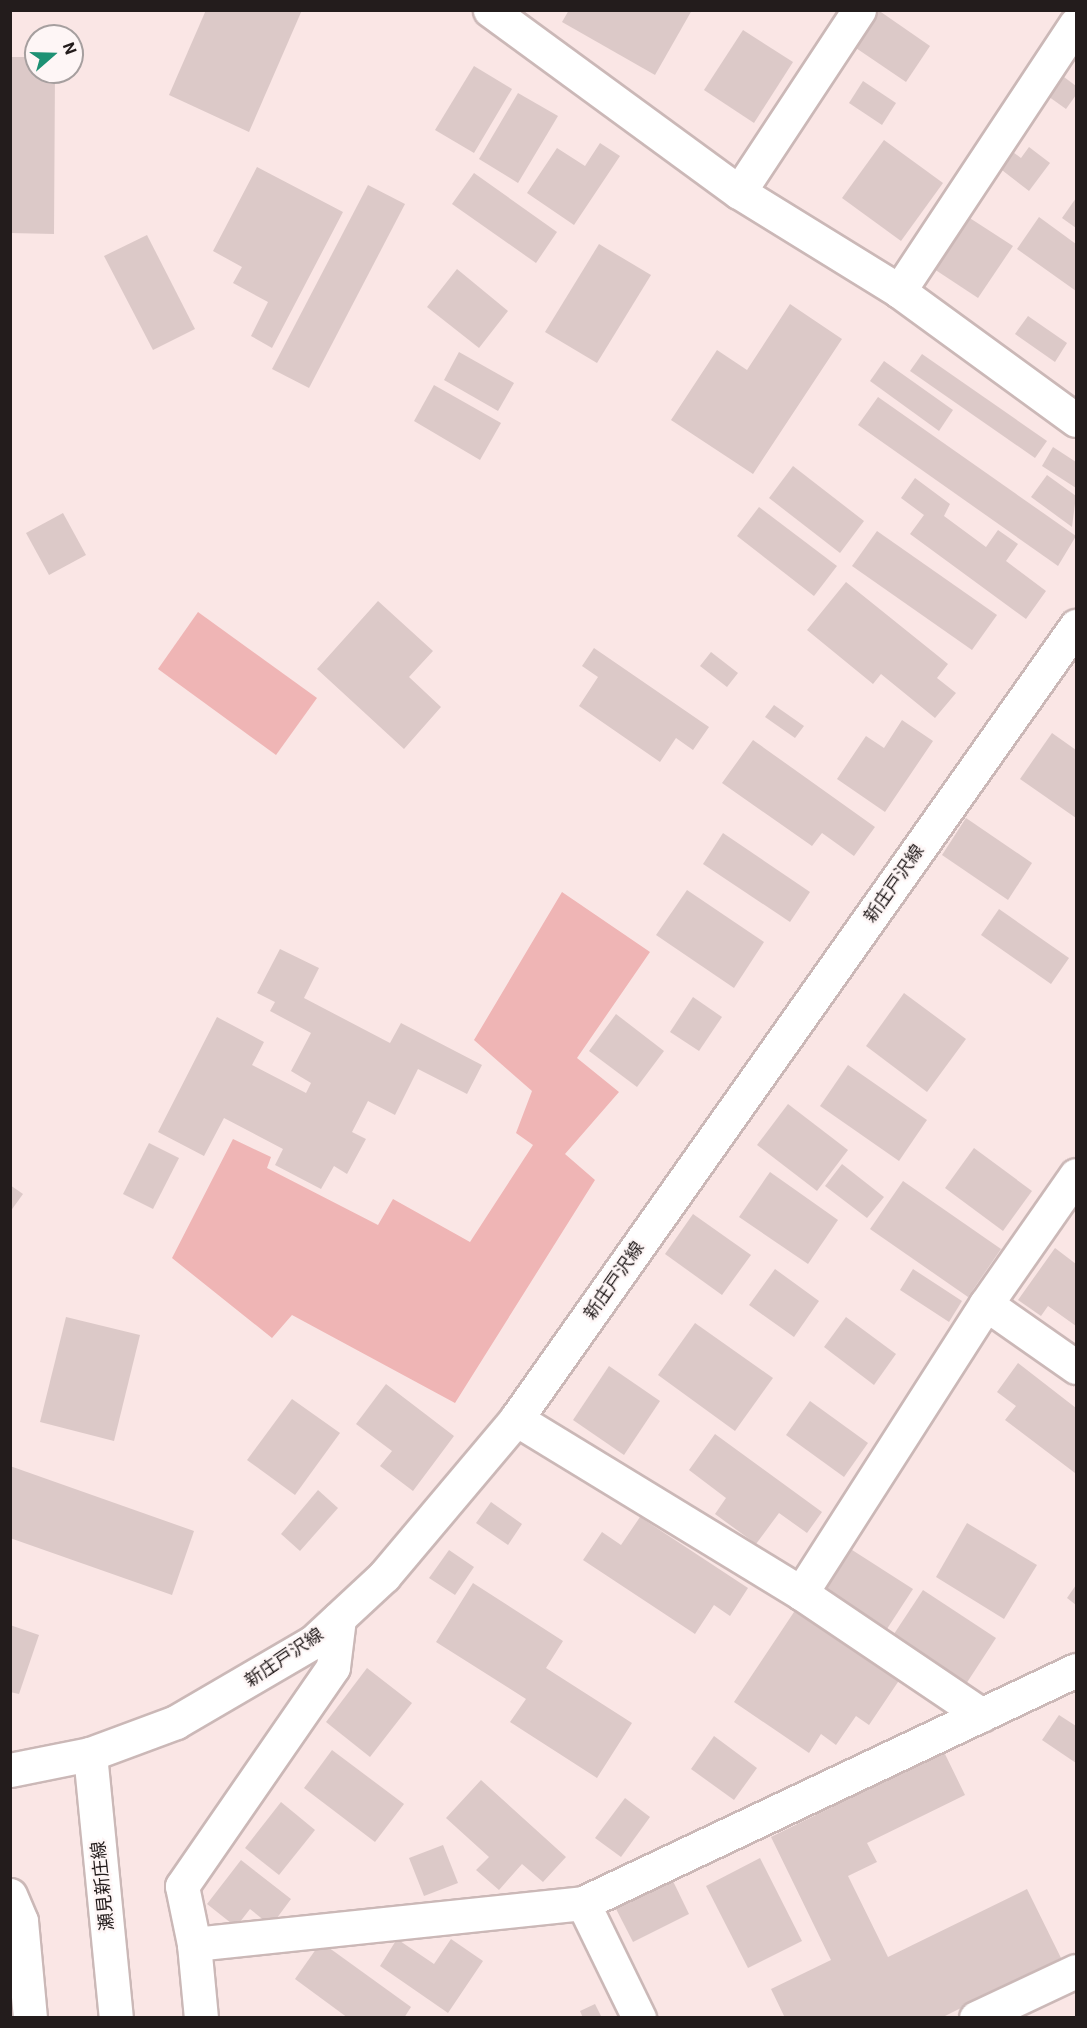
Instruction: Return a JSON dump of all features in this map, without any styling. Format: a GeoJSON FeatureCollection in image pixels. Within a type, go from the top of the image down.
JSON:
{"type":"FeatureCollection","features":[{"type":"Feature","properties":{"kind":"street"},"geometry":{"type":"LineString","coordinates":[[490,10],[739,192],[899,291],[1077,420]]}},
{"type":"Feature","properties":{"kind":"street"},"geometry":{"type":"LineString","coordinates":[[739,192],[859,10]]}},
{"type":"Feature","properties":{"kind":"street"},"geometry":{"type":"LineString","coordinates":[[899,291],[1077,24]]}},
{"type":"Feature","properties":{"kind":"street","name":"新庄戸沢線"},"geometry":{"type":"LineString","coordinates":[[10,1770],[90,1754],[176,1722],[245,1685],[313,1642],[384,1576],[516,1419],[1077,626]]}},
{"type":"Feature","properties":{"kind":"street"},"geometry":{"type":"LineString","coordinates":[[801,1593],[986,1304],[1077,1175]]}},
{"type":"Feature","properties":{"kind":"street"},"geometry":{"type":"LineString","coordinates":[[986,1304],[1077,1367]]}},
{"type":"Feature","properties":{"kind":"street"},"geometry":{"type":"LineString","coordinates":[[516,1419],[801,1593],[982,1715]]}},
{"type":"Feature","properties":{"kind":"street"},"geometry":{"type":"LineString","coordinates":[[201,2018],[194,1944],[182,1886],[333,1667],[339,1618]]}},
{"type":"Feature","properties":{"kind":"street"},"geometry":{"type":"LineString","coordinates":[[194,1944],[583,1903],[1077,1670]]}},
{"type":"Feature","properties":{"kind":"street","name":"瀬見新庄線"},"geometry":{"type":"LineString","coordinates":[[90,1754],[116,2018]]}},
{"type":"Feature","properties":{"kind":"street"},"geometry":{"type":"LineString","coordinates":[[10,1895],[21,1921],[30,2018]]}},
{"type":"Feature","properties":{"kind":"street"},"geometry":{"type":"LineString","coordinates":[[583,1903],[639,2018]]}},
{"type":"Feature","properties":{"kind":"street"},"geometry":{"type":"LineString","coordinates":[[976,2018],[1077,1971]]}},
{"type":"Feature","properties":{"kind":"shaded area"},"geometry":{"type":"Polygon","coordinates":[[[198,612],[317,698],[276,755],[158,669],[198,612]]]}},
{"type":"Feature","properties":{"kind":"shaded area"},"geometry":{"type":"Polygon","coordinates":[[[562,892],[650,952],[577,1058],[619,1092],[565,1154],[595,1180],[455,1403],[292,1315],[272,1338],[172,1258],[233,1139],[271,1157],[267,1168],[378,1225],[393,1199],[470,1242],[533,1145],[516,1133],[532,1091],[474,1040],[562,892]]]}},
{"type":"Feature","properties":{"kind":"building"},"geometry":{"type":"Polygon","coordinates":[[[206,10],[302,10],[249,132],[169,95],[206,10]]]}},
{"type":"Feature","properties":{"kind":"building"},"geometry":{"type":"Polygon","coordinates":[[[569,10],[692,10],[655,75],[562,22],[569,10]]]}},
{"type":"Feature","properties":{"kind":"building"},"geometry":{"type":"Polygon","coordinates":[[[878,10],[930,46],[906,82],[853,46],[878,10]]]}},
{"type":"Feature","properties":{"kind":"building"},"geometry":{"type":"Polygon","coordinates":[[[743,30],[793,62],[754,123],[704,90],[743,30]]]}},
{"type":"Feature","properties":{"kind":"building"},"geometry":{"type":"Polygon","coordinates":[[[10,57],[24,57],[24,84],[55,84],[54,234],[10,233],[10,57]]]}},
{"type":"Feature","properties":{"kind":"building"},"geometry":{"type":"Polygon","coordinates":[[[474,66],[512,89],[474,153],[435,130],[474,66]]]}},
{"type":"Feature","properties":{"kind":"building"},"geometry":{"type":"Polygon","coordinates":[[[1060,74],[1076,86],[1076,95],[1066,109],[1045,94],[1060,74]]]}},
{"type":"Feature","properties":{"kind":"building"},"geometry":{"type":"Polygon","coordinates":[[[863,81],[896,103],[882,125],[849,103],[863,81]]]}},
{"type":"Feature","properties":{"kind":"building"},"geometry":{"type":"Polygon","coordinates":[[[518,93],[558,116],[518,183],[479,159],[518,93]]]}},
{"type":"Feature","properties":{"kind":"building"},"geometry":{"type":"Polygon","coordinates":[[[884,140],[943,183],[901,241],[842,198],[884,140]]]}},
{"type":"Feature","properties":{"kind":"building"},"geometry":{"type":"Polygon","coordinates":[[[600,143],[620,156],[574,225],[527,193],[557,148],[585,166],[600,143]]]}},
{"type":"Feature","properties":{"kind":"building"},"geometry":{"type":"Polygon","coordinates":[[[1029,147],[1050,163],[1029,191],[998,167],[1010,150],[1021,158],[1029,147]]]}},
{"type":"Feature","properties":{"kind":"building"},"geometry":{"type":"Polygon","coordinates":[[[257,167],[343,212],[272,348],[251,336],[268,302],[233,283],[242,267],[213,251],[257,167]]]}},
{"type":"Feature","properties":{"kind":"building"},"geometry":{"type":"Polygon","coordinates":[[[474,173],[557,232],[536,263],[452,204],[474,173]]]}},
{"type":"Feature","properties":{"kind":"building"},"geometry":{"type":"Polygon","coordinates":[[[368,185],[405,204],[309,388],[272,369],[368,185]]]}},
{"type":"Feature","properties":{"kind":"building"},"geometry":{"type":"Polygon","coordinates":[[[1076,198],[1076,228],[1062,218],[1076,198]]]}},
{"type":"Feature","properties":{"kind":"building"},"geometry":{"type":"Polygon","coordinates":[[[962,213],[1013,246],[978,298],[928,265],[962,213]]]}},
{"type":"Feature","properties":{"kind":"building"},"geometry":{"type":"Polygon","coordinates":[[[1039,217],[1076,244],[1076,291],[1017,249],[1039,217]]]}},
{"type":"Feature","properties":{"kind":"building"},"geometry":{"type":"Polygon","coordinates":[[[147,235],[195,329],[153,350],[104,256],[147,235]]]}},
{"type":"Feature","properties":{"kind":"building"},"geometry":{"type":"Polygon","coordinates":[[[599,244],[651,275],[597,363],[545,332],[599,244]]]}},
{"type":"Feature","properties":{"kind":"building"},"geometry":{"type":"Polygon","coordinates":[[[457,269],[508,311],[479,348],[427,307],[457,269]]]}},
{"type":"Feature","properties":{"kind":"building"},"geometry":{"type":"Polygon","coordinates":[[[790,304],[842,339],[753,474],[671,420],[717,350],[747,370],[790,304]]]}},
{"type":"Feature","properties":{"kind":"building"},"geometry":{"type":"Polygon","coordinates":[[[1028,316],[1067,343],[1055,362],[1015,334],[1028,316]]]}},
{"type":"Feature","properties":{"kind":"building"},"geometry":{"type":"Polygon","coordinates":[[[459,352],[514,383],[498,411],[444,380],[459,352]]]}},
{"type":"Feature","properties":{"kind":"building"},"geometry":{"type":"Polygon","coordinates":[[[922,354],[1047,441],[1035,458],[910,371],[922,354]]]}},
{"type":"Feature","properties":{"kind":"building"},"geometry":{"type":"Polygon","coordinates":[[[884,361],[953,410],[939,431],[870,381],[884,361]]]}},
{"type":"Feature","properties":{"kind":"building"},"geometry":{"type":"Polygon","coordinates":[[[434,385],[501,423],[480,460],[414,421],[434,385]]]}},
{"type":"Feature","properties":{"kind":"building"},"geometry":{"type":"Polygon","coordinates":[[[878,397],[1076,536],[1058,566],[858,425],[878,397]]]}},
{"type":"Feature","properties":{"kind":"building"},"geometry":{"type":"Polygon","coordinates":[[[1053,447],[1076,462],[1076,488],[1042,466],[1053,447]]]}},
{"type":"Feature","properties":{"kind":"building"},"geometry":{"type":"Polygon","coordinates":[[[793,466],[864,521],[840,553],[769,498],[793,466]]]}},
{"type":"Feature","properties":{"kind":"building"},"geometry":{"type":"Polygon","coordinates":[[[1047,475],[1076,496],[1072,527],[1031,497],[1047,475]]]}},
{"type":"Feature","properties":{"kind":"building"},"geometry":{"type":"Polygon","coordinates":[[[915,478],[950,504],[944,516],[986,547],[998,530],[1018,544],[1006,561],[1046,591],[1026,619],[910,534],[924,515],[901,498],[915,478]]]}},
{"type":"Feature","properties":{"kind":"building"},"geometry":{"type":"Polygon","coordinates":[[[759,507],[837,566],[814,596],[737,536],[759,507]]]}},
{"type":"Feature","properties":{"kind":"building"},"geometry":{"type":"Polygon","coordinates":[[[63,513],[86,555],[49,575],[26,533],[63,513]]]}},
{"type":"Feature","properties":{"kind":"building"},"geometry":{"type":"Polygon","coordinates":[[[877,531],[997,615],[972,650],[852,566],[877,531]]]}},
{"type":"Feature","properties":{"kind":"building"},"geometry":{"type":"Polygon","coordinates":[[[846,582],[948,664],[937,678],[956,693],[935,718],[881,674],[873,684],[807,630],[846,582]]]}},
{"type":"Feature","properties":{"kind":"building"},"geometry":{"type":"Polygon","coordinates":[[[378,601],[433,651],[409,677],[441,707],[404,749],[317,669],[378,601]]]}},
{"type":"Feature","properties":{"kind":"building"},"geometry":{"type":"Polygon","coordinates":[[[594,648],[709,727],[693,750],[676,738],[660,762],[579,706],[598,677],[582,666],[594,648]]]}},
{"type":"Feature","properties":{"kind":"building"},"geometry":{"type":"Polygon","coordinates":[[[711,652],[738,673],[727,687],[700,666],[711,652]]]}},
{"type":"Feature","properties":{"kind":"building"},"geometry":{"type":"Polygon","coordinates":[[[774,705],[804,726],[795,738],[765,717],[774,705]]]}},
{"type":"Feature","properties":{"kind":"building"},"geometry":{"type":"Polygon","coordinates":[[[902,720],[933,741],[885,812],[837,779],[866,736],[884,748],[902,720]]]}},
{"type":"Feature","properties":{"kind":"building"},"geometry":{"type":"Polygon","coordinates":[[[1052,733],[1076,750],[1076,818],[1020,779],[1052,733]]]}},
{"type":"Feature","properties":{"kind":"building"},"geometry":{"type":"Polygon","coordinates":[[[753,740],[875,827],[854,856],[822,833],[812,846],[722,783],[753,740]]]}},
{"type":"Feature","properties":{"kind":"building"},"geometry":{"type":"Polygon","coordinates":[[[966,818],[1032,863],[1008,900],[942,855],[966,818]]]}},
{"type":"Feature","properties":{"kind":"building"},"geometry":{"type":"Polygon","coordinates":[[[723,833],[810,892],[790,922],[703,864],[723,833]]]}},
{"type":"Feature","properties":{"kind":"building"},"geometry":{"type":"Polygon","coordinates":[[[687,890],[764,942],[734,988],[656,935],[687,890]]]}},
{"type":"Feature","properties":{"kind":"building"},"geometry":{"type":"Polygon","coordinates":[[[999,909],[1069,958],[1051,984],[981,935],[999,909]]]}},
{"type":"Feature","properties":{"kind":"building"},"geometry":{"type":"Polygon","coordinates":[[[280,949],[319,968],[304,998],[390,1043],[401,1023],[482,1065],[467,1094],[418,1069],[395,1115],[368,1101],[352,1132],[366,1139],[347,1174],[334,1166],[321,1189],[275,1165],[283,1149],[224,1118],[204,1156],[158,1132],[217,1017],[264,1042],[252,1065],[306,1093],[311,1083],[291,1071],[311,1033],[270,1011],[275,1002],[257,993],[280,949]]]}},
{"type":"Feature","properties":{"kind":"building"},"geometry":{"type":"Polygon","coordinates":[[[904,993],[966,1039],[927,1092],[866,1046],[904,993]]]}},
{"type":"Feature","properties":{"kind":"building"},"geometry":{"type":"Polygon","coordinates":[[[693,997],[722,1017],[699,1051],[670,1032],[693,997]]]}},
{"type":"Feature","properties":{"kind":"building"},"geometry":{"type":"Polygon","coordinates":[[[616,1014],[664,1051],[637,1087],[589,1051],[616,1014]]]}},
{"type":"Feature","properties":{"kind":"building"},"geometry":{"type":"Polygon","coordinates":[[[848,1065],[927,1120],[899,1161],[820,1106],[848,1065]]]}},
{"type":"Feature","properties":{"kind":"building"},"geometry":{"type":"Polygon","coordinates":[[[788,1104],[848,1150],[817,1191],[757,1145],[788,1104]]]}},
{"type":"Feature","properties":{"kind":"building"},"geometry":{"type":"Polygon","coordinates":[[[149,1143],[179,1158],[153,1209],[123,1194],[149,1143]]]}},
{"type":"Feature","properties":{"kind":"building"},"geometry":{"type":"Polygon","coordinates":[[[974,1148],[1032,1191],[1003,1231],[945,1188],[974,1148]]]}},
{"type":"Feature","properties":{"kind":"building"},"geometry":{"type":"Polygon","coordinates":[[[842,1164],[884,1197],[867,1218],[825,1186],[842,1164]]]}},
{"type":"Feature","properties":{"kind":"building"},"geometry":{"type":"Polygon","coordinates":[[[770,1172],[838,1220],[808,1264],[739,1217],[770,1172]]]}},
{"type":"Feature","properties":{"kind":"building"},"geometry":{"type":"Polygon","coordinates":[[[903,1181],[1001,1249],[968,1297],[870,1229],[903,1181]]]}},
{"type":"Feature","properties":{"kind":"building"},"geometry":{"type":"Polygon","coordinates":[[[10,1185],[23,1194],[10,1212],[10,1185]]]}},
{"type":"Feature","properties":{"kind":"building"},"geometry":{"type":"Polygon","coordinates":[[[693,1214],[751,1255],[722,1295],[665,1254],[693,1214]]]}},
{"type":"Feature","properties":{"kind":"building"},"geometry":{"type":"Polygon","coordinates":[[[1055,1248],[1076,1264],[1076,1326],[1048,1306],[1041,1316],[1018,1300],[1055,1248]]]}},
{"type":"Feature","properties":{"kind":"building"},"geometry":{"type":"Polygon","coordinates":[[[775,1269],[819,1301],[794,1337],[749,1305],[775,1269]]]}},
{"type":"Feature","properties":{"kind":"building"},"geometry":{"type":"Polygon","coordinates":[[[913,1269],[962,1301],[949,1322],[900,1290],[913,1269]]]}},
{"type":"Feature","properties":{"kind":"building"},"geometry":{"type":"Polygon","coordinates":[[[66,1317],[140,1335],[114,1441],[40,1422],[66,1317]]]}},
{"type":"Feature","properties":{"kind":"building"},"geometry":{"type":"Polygon","coordinates":[[[846,1317],[896,1354],[874,1385],[824,1347],[846,1317]]]}},
{"type":"Feature","properties":{"kind":"building"},"geometry":{"type":"Polygon","coordinates":[[[695,1323],[773,1378],[735,1431],[658,1375],[695,1323]]]}},
{"type":"Feature","properties":{"kind":"building"},"geometry":{"type":"Polygon","coordinates":[[[1018,1363],[1076,1408],[1075,1473],[1005,1420],[1016,1406],[997,1392],[1018,1363]]]}},
{"type":"Feature","properties":{"kind":"building"},"geometry":{"type":"Polygon","coordinates":[[[609,1366],[660,1401],[624,1455],[573,1420],[609,1366]]]}},
{"type":"Feature","properties":{"kind":"building"},"geometry":{"type":"Polygon","coordinates":[[[386,1384],[454,1436],[413,1491],[380,1466],[392,1451],[356,1424],[386,1384]]]}},
{"type":"Feature","properties":{"kind":"building"},"geometry":{"type":"Polygon","coordinates":[[[292,1399],[340,1433],[295,1495],[247,1460],[292,1399]]]}},
{"type":"Feature","properties":{"kind":"building"},"geometry":{"type":"Polygon","coordinates":[[[810,1401],[868,1443],[844,1477],[786,1435],[810,1401]]]}},
{"type":"Feature","properties":{"kind":"building"},"geometry":{"type":"Polygon","coordinates":[[[715,1434],[822,1512],[807,1533],[779,1513],[756,1544],[715,1514],[726,1498],[689,1470],[715,1434]]]}},
{"type":"Feature","properties":{"kind":"building"},"geometry":{"type":"Polygon","coordinates":[[[10,1466],[194,1531],[172,1595],[10,1538],[10,1466]]]}},
{"type":"Feature","properties":{"kind":"building"},"geometry":{"type":"Polygon","coordinates":[[[318,1490],[338,1508],[300,1551],[281,1534],[318,1490]]]}},
{"type":"Feature","properties":{"kind":"building"},"geometry":{"type":"Polygon","coordinates":[[[491,1502],[522,1524],[508,1545],[476,1523],[491,1502]]]}},
{"type":"Feature","properties":{"kind":"building"},"geometry":{"type":"Polygon","coordinates":[[[640,1517],[748,1588],[730,1616],[714,1605],[695,1634],[583,1560],[602,1532],[621,1545],[640,1517]]]}},
{"type":"Feature","properties":{"kind":"building"},"geometry":{"type":"Polygon","coordinates":[[[967,1523],[1037,1565],[1004,1619],[936,1577],[967,1523]]]}},
{"type":"Feature","properties":{"kind":"building"},"geometry":{"type":"Polygon","coordinates":[[[849,1548],[913,1589],[883,1635],[820,1594],[849,1548]]]}},
{"type":"Feature","properties":{"kind":"building"},"geometry":{"type":"Polygon","coordinates":[[[449,1550],[474,1567],[455,1595],[429,1578],[449,1550]]]}},
{"type":"Feature","properties":{"kind":"building"},"geometry":{"type":"Polygon","coordinates":[[[473,1583],[563,1641],[546,1668],[632,1723],[597,1778],[510,1722],[526,1699],[436,1642],[473,1583]]]}},
{"type":"Feature","properties":{"kind":"building"},"geometry":{"type":"Polygon","coordinates":[[[1076,1585],[1076,1605],[1067,1598],[1076,1585]]]}},
{"type":"Feature","properties":{"kind":"building"},"geometry":{"type":"Polygon","coordinates":[[[923,1590],[996,1638],[966,1684],[892,1637],[923,1590]]]}},
{"type":"Feature","properties":{"kind":"building"},"geometry":{"type":"Polygon","coordinates":[[[798,1606],[902,1676],[869,1725],[856,1716],[836,1745],[821,1734],[809,1753],[734,1702],[798,1606]]]}},
{"type":"Feature","properties":{"kind":"building"},"geometry":{"type":"Polygon","coordinates":[[[10,1625],[39,1635],[19,1694],[10,1692],[10,1625]]]}},
{"type":"Feature","properties":{"kind":"building"},"geometry":{"type":"Polygon","coordinates":[[[367,1668],[412,1703],[370,1757],[326,1722],[367,1668]]]}},
{"type":"Feature","properties":{"kind":"building"},"geometry":{"type":"Polygon","coordinates":[[[1059,1715],[1076,1726],[1076,1763],[1042,1740],[1059,1715]]]}},
{"type":"Feature","properties":{"kind":"building"},"geometry":{"type":"Polygon","coordinates":[[[714,1736],[757,1768],[734,1800],[691,1769],[714,1736]]]}},
{"type":"Feature","properties":{"kind":"building"},"geometry":{"type":"Polygon","coordinates":[[[332,1750],[404,1804],[375,1842],[304,1788],[332,1750]]]}},
{"type":"Feature","properties":{"kind":"building"},"geometry":{"type":"Polygon","coordinates":[[[944,1752],[965,1795],[867,1843],[877,1862],[848,1876],[888,1957],[1027,1889],[1061,1958],[941,2018],[785,2018],[771,1989],[831,1960],[771,1837],[944,1752]]]}},
{"type":"Feature","properties":{"kind":"building"},"geometry":{"type":"Polygon","coordinates":[[[481,1780],[566,1857],[543,1882],[522,1864],[499,1890],[476,1870],[489,1857],[446,1818],[481,1780]]]}},
{"type":"Feature","properties":{"kind":"building"},"geometry":{"type":"Polygon","coordinates":[[[625,1798],[650,1817],[621,1857],[595,1838],[625,1798]]]}},
{"type":"Feature","properties":{"kind":"building"},"geometry":{"type":"Polygon","coordinates":[[[281,1802],[315,1830],[279,1875],[245,1848],[281,1802]]]}},
{"type":"Feature","properties":{"kind":"building"},"geometry":{"type":"Polygon","coordinates":[[[443,1845],[458,1883],[424,1896],[409,1858],[443,1845]]]}},
{"type":"Feature","properties":{"kind":"building"},"geometry":{"type":"Polygon","coordinates":[[[760,1858],[802,1941],[748,1968],[706,1886],[760,1858]]]}},
{"type":"Feature","properties":{"kind":"building"},"geometry":{"type":"Polygon","coordinates":[[[241,1860],[291,1899],[271,1926],[250,1909],[236,1927],[207,1904],[241,1860]]]}},
{"type":"Feature","properties":{"kind":"building"},"geometry":{"type":"Polygon","coordinates":[[[671,1877],[689,1914],[633,1942],[614,1905],[671,1877]]]}},
{"type":"Feature","properties":{"kind":"building"},"geometry":{"type":"Polygon","coordinates":[[[397,1939],[434,1964],[451,1939],[483,1961],[448,2013],[380,1966],[397,1939]]]}},
{"type":"Feature","properties":{"kind":"building"},"geometry":{"type":"Polygon","coordinates":[[[321,1942],[411,2007],[404,2018],[348,2018],[295,1979],[321,1942]]]}},
{"type":"Feature","properties":{"kind":"building"},"geometry":{"type":"Polygon","coordinates":[[[595,2004],[602,2018],[583,2018],[580,2011],[595,2004]]]}}]}
